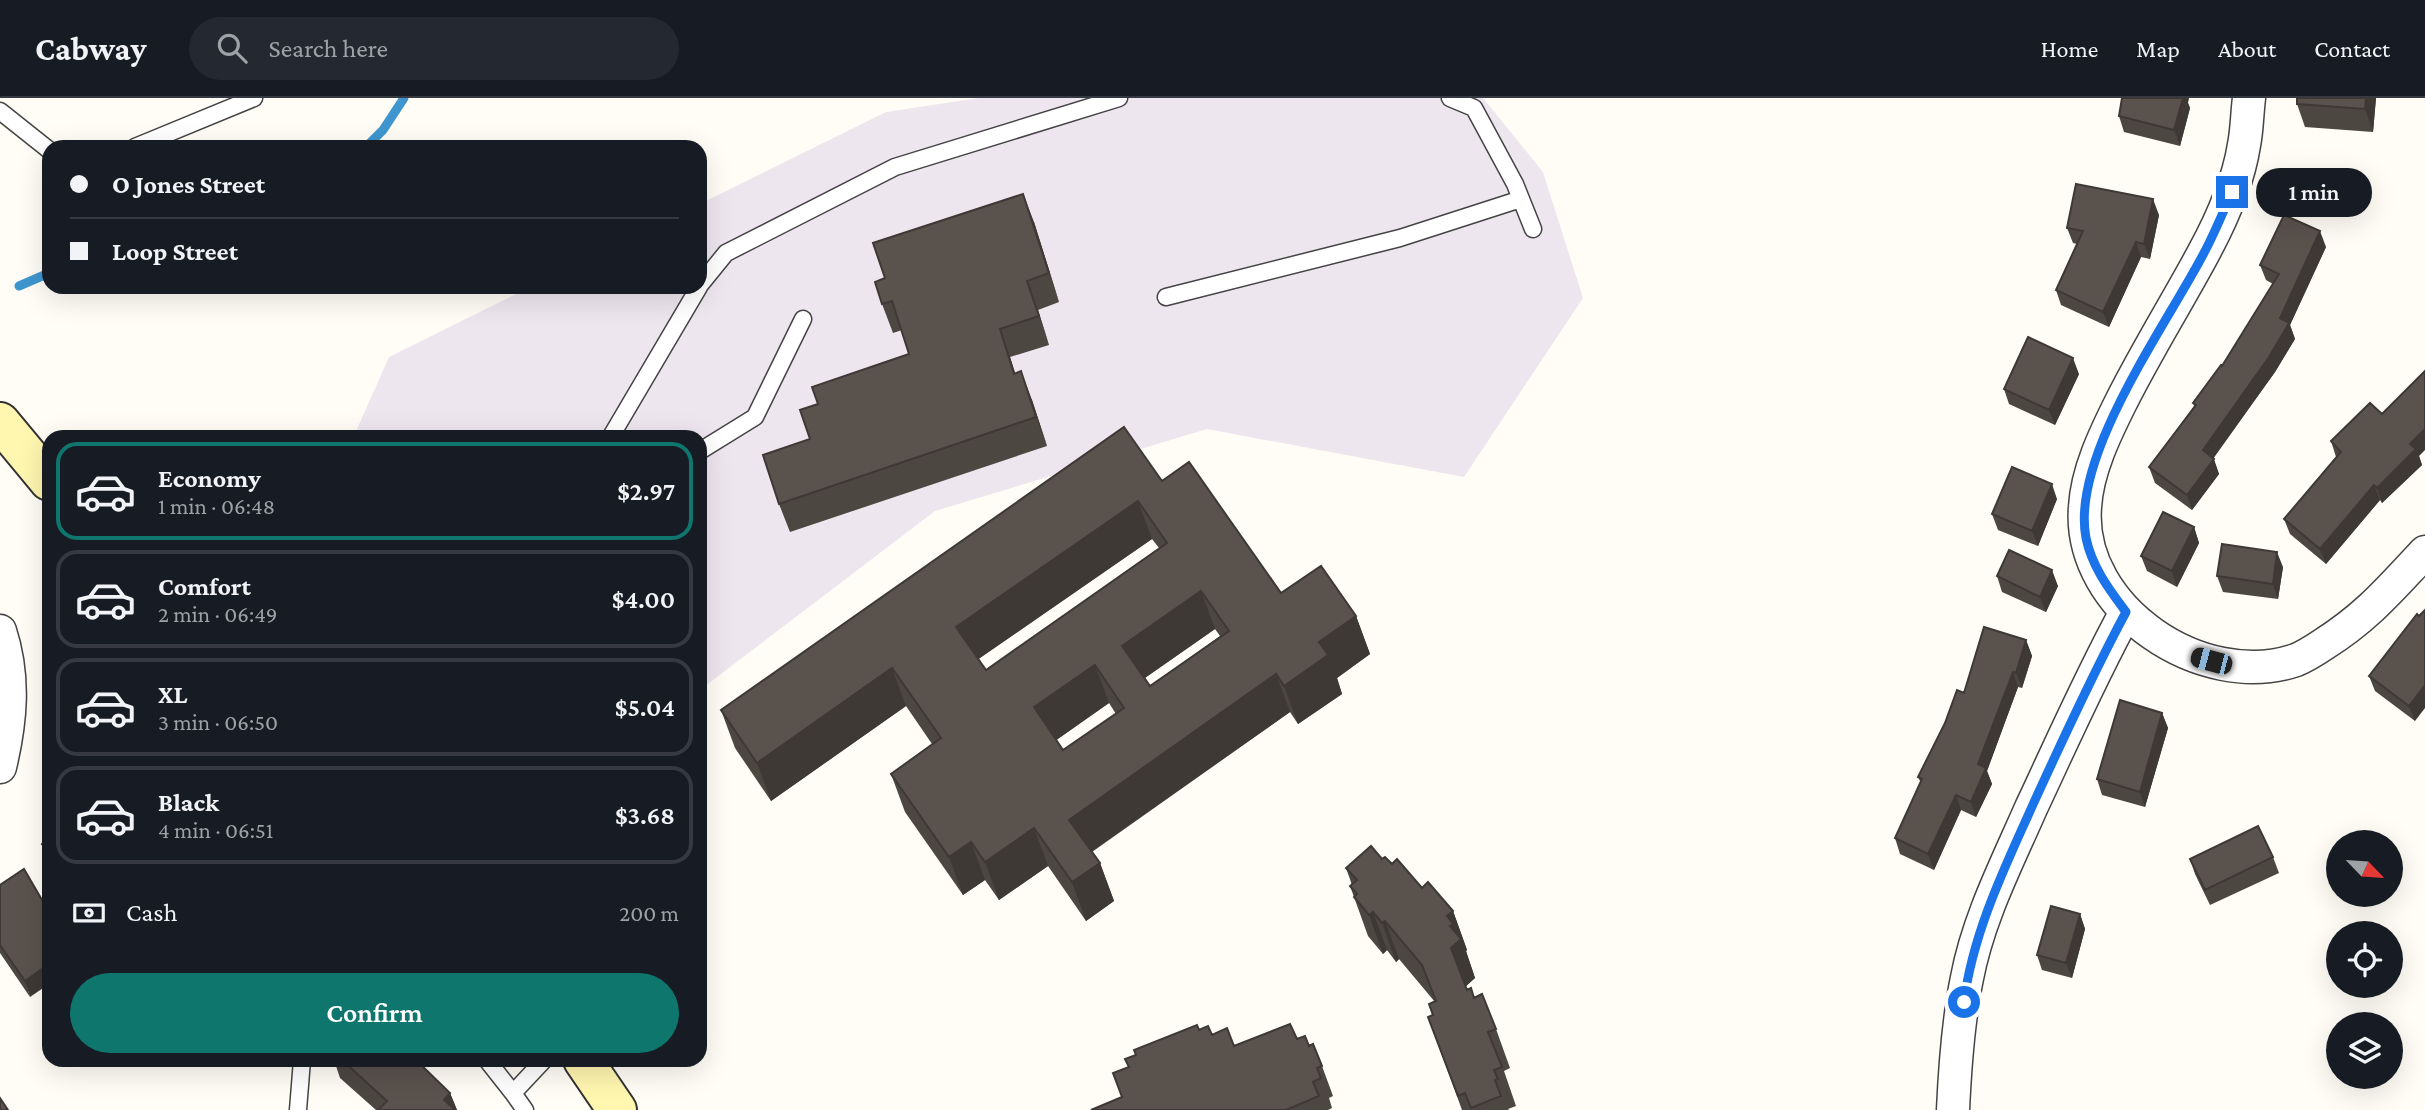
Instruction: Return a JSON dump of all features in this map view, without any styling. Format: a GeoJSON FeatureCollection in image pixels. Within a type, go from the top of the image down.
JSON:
{"type":"FeatureCollection","features":[{"type":"Feature","properties":{"kind":"street"},"geometry":{"type":"LineString","coordinates":[[2249,98],[2244,147],[2232,192],[2204,252],[2146,353],[2098,454],[2087,494],[2085,536],[2092,560],[2104,583],[2126,612],[2165,642],[2192,655],[2231,666],[2257,667],[2296,660],[2350,628],[2378,604],[2425,552]]}},
{"type":"Feature","properties":{"kind":"street"},"geometry":{"type":"LineString","coordinates":[[0,422],[42,473]]}},
{"type":"Feature","properties":{"kind":"street"},"geometry":{"type":"LineString","coordinates":[[1953,1110],[1967,977],[1978,936],[2006,864],[2096,667],[2126,612]]}},
{"type":"Feature","properties":{"kind":"street"},"geometry":{"type":"LineString","coordinates":[[0,631],[7,654],[11,688],[9,728],[0,767]]}},
{"type":"Feature","properties":{"kind":"street"},"geometry":{"type":"LineString","coordinates":[[588,1067],[617,1110]]}},
{"type":"Feature","properties":{"kind":"lane"},"geometry":{"type":"LineString","coordinates":[[152,140],[254,98]]}},
{"type":"Feature","properties":{"kind":"lane"},"geometry":{"type":"LineString","coordinates":[[707,276],[726,253],[895,167],[1119,98]]}},
{"type":"Feature","properties":{"kind":"lane"},"geometry":{"type":"LineString","coordinates":[[1450,98],[1474,108],[1521,199],[1533,229]]}},
{"type":"Feature","properties":{"kind":"lane"},"geometry":{"type":"LineString","coordinates":[[0,111],[42,144]]}},
{"type":"Feature","properties":{"kind":"lane"},"geometry":{"type":"LineString","coordinates":[[1166,297],[1400,238],[1521,199]]}},
{"type":"Feature","properties":{"kind":"lane"},"geometry":{"type":"LineString","coordinates":[[615,430],[694,294]]}},
{"type":"Feature","properties":{"kind":"lane"},"geometry":{"type":"LineString","coordinates":[[707,447],[755,417],[803,319]]}},
{"type":"Feature","properties":{"kind":"lane"},"geometry":{"type":"LineString","coordinates":[[298,1110],[301,1067]]}},
{"type":"Feature","properties":{"kind":"lane"},"geometry":{"type":"LineString","coordinates":[[492,1067],[525,1110]]}},
{"type":"Feature","properties":{"kind":"lane"},"geometry":{"type":"LineString","coordinates":[[513,1093],[537,1067]]}},
{"type":"Feature","properties":{"kind":"shaded area"},"geometry":{"type":"Polygon","coordinates":[[[979,98],[1483,98],[1543,172],[1583,298],[1464,477],[1207,429],[935,511],[707,685],[707,430],[357,430],[389,357],[516,294],[707,294],[707,201],[886,112],[979,98]]]}},
{"type":"Feature","properties":{"kind":"building"},"geometry":{"type":"Polygon","coordinates":[[[2122,98],[2183,98],[2174,130],[2119,116],[2122,98]]]}},
{"type":"Feature","properties":{"kind":"building"},"geometry":{"type":"Polygon","coordinates":[[[2297,98],[2366,98],[2365,109],[2297,104],[2297,98]]]}},
{"type":"Feature","properties":{"kind":"building"},"geometry":{"type":"Polygon","coordinates":[[[2076,184],[2153,199],[2144,244],[2136,242],[2103,312],[2056,290],[2083,231],[2067,228],[2076,184]]]}},
{"type":"Feature","properties":{"kind":"building"},"geometry":{"type":"Polygon","coordinates":[[[1023,194],[1049,273],[1027,281],[1039,316],[1000,329],[1014,374],[1021,371],[1036,417],[779,504],[763,455],[810,439],[800,410],[818,404],[812,387],[909,354],[892,301],[882,304],[875,282],[885,278],[873,243],[1023,194]]]}},
{"type":"Feature","properties":{"kind":"building"},"geometry":{"type":"Polygon","coordinates":[[[2284,215],[2320,231],[2280,318],[2289,323],[2269,357],[2203,450],[2214,459],[2187,495],[2149,467],[2196,405],[2193,403],[2222,366],[2279,274],[2260,265],[2284,215]]]}},
{"type":"Feature","properties":{"kind":"building"},"geometry":{"type":"Polygon","coordinates":[[[2028,337],[2073,358],[2049,410],[2004,389],[2028,337]]]}},
{"type":"Feature","properties":{"kind":"building"},"geometry":{"type":"Polygon","coordinates":[[[2425,371],[2425,429],[2410,444],[2416,449],[2377,488],[2374,485],[2320,549],[2284,519],[2341,452],[2331,441],[2370,403],[2382,414],[2425,371]]]}},
{"type":"Feature","properties":{"kind":"building"},"geometry":{"type":"Polygon","coordinates":[[[1124,427],[1162,481],[1189,462],[1281,593],[1321,566],[1356,616],[1319,642],[1328,655],[1284,686],[1276,674],[1069,820],[1100,863],[1072,882],[1034,828],[985,862],[971,842],[949,857],[891,774],[941,738],[892,668],[757,763],[721,710],[1124,427]],[[1138,501],[956,627],[986,670],[1167,543],[1138,501]],[[1201,591],[1122,646],[1150,686],[1229,631],[1201,591]],[[1095,665],[1034,707],[1063,750],[1124,708],[1095,665]]]}},
{"type":"Feature","properties":{"kind":"building"},"geometry":{"type":"Polygon","coordinates":[[[2012,467],[2052,484],[2032,531],[1992,514],[2012,467]]]}},
{"type":"Feature","properties":{"kind":"building"},"geometry":{"type":"Polygon","coordinates":[[[2163,512],[2194,527],[2172,571],[2141,556],[2163,512]]]}},
{"type":"Feature","properties":{"kind":"building"},"geometry":{"type":"Polygon","coordinates":[[[2222,544],[2277,552],[2273,584],[2217,576],[2222,544]]]}},
{"type":"Feature","properties":{"kind":"building"},"geometry":{"type":"Polygon","coordinates":[[[2009,550],[2052,570],[2040,597],[1997,576],[2009,550]]]}},
{"type":"Feature","properties":{"kind":"building"},"geometry":{"type":"Polygon","coordinates":[[[2425,610],[2425,685],[2409,706],[2369,676],[2417,614],[2419,616],[2425,610]]]}},
{"type":"Feature","properties":{"kind":"building"},"geometry":{"type":"Polygon","coordinates":[[[1984,627],[2026,640],[2016,673],[2013,672],[1978,764],[1986,768],[1971,802],[1956,795],[1928,854],[1895,838],[1922,779],[1918,777],[1945,723],[1957,690],[1964,693],[1984,627]]]}},
{"type":"Feature","properties":{"kind":"building"},"geometry":{"type":"Polygon","coordinates":[[[2120,700],[2162,713],[2140,792],[2097,779],[2120,700]]]}},
{"type":"Feature","properties":{"kind":"building"},"geometry":{"type":"Polygon","coordinates":[[[2258,826],[2273,857],[2205,890],[2190,859],[2258,826]]]}},
{"type":"Feature","properties":{"kind":"building"},"geometry":{"type":"Polygon","coordinates":[[[1371,846],[1382,859],[1385,857],[1392,864],[1397,859],[1422,888],[1428,882],[1453,911],[1447,916],[1453,924],[1450,926],[1461,939],[1451,948],[1467,990],[1471,988],[1474,998],[1482,994],[1496,1029],[1488,1032],[1502,1067],[1494,1070],[1501,1096],[1471,1108],[1465,1093],[1458,1096],[1428,1017],[1433,1015],[1429,1004],[1436,1001],[1422,965],[1385,921],[1382,923],[1373,912],[1369,915],[1354,897],[1357,894],[1350,886],[1357,880],[1346,868],[1371,846]]]}},
{"type":"Feature","properties":{"kind":"building"},"geometry":{"type":"Polygon","coordinates":[[[24,869],[42,900],[42,969],[25,981],[0,945],[0,885],[24,869]]]}},
{"type":"Feature","properties":{"kind":"building"},"geometry":{"type":"Polygon","coordinates":[[[2051,906],[2080,914],[2066,963],[2037,955],[2051,906]]]}},
{"type":"Feature","properties":{"kind":"building"},"geometry":{"type":"Polygon","coordinates":[[[1290,1024],[1297,1039],[1305,1036],[1309,1046],[1313,1044],[1322,1066],[1317,1068],[1321,1078],[1313,1082],[1319,1096],[1286,1110],[1091,1110],[1122,1097],[1113,1073],[1129,1067],[1125,1059],[1136,1055],[1134,1050],[1197,1025],[1199,1030],[1208,1026],[1212,1035],[1227,1028],[1234,1046],[1290,1024]]]}},
{"type":"Feature","properties":{"kind":"building"},"geometry":{"type":"Polygon","coordinates":[[[350,1067],[423,1067],[450,1093],[444,1100],[455,1110],[378,1110],[387,1101],[350,1067]]]}},
{"type":"Feature","properties":{"kind":"building"},"geometry":{"type":"Polygon","coordinates":[[[0,1098],[8,1110],[0,1110],[0,1098]]]}},
{"type":"Feature","properties":{"kind":"waterway"},"geometry":{"type":"LineString","coordinates":[[373,140],[383,130],[404,98]]}},
{"type":"Feature","properties":{"kind":"waterway"},"geometry":{"type":"LineString","coordinates":[[19,286],[42,276]]}},
{"type":"Feature","properties":{"kind":"route"},"geometry":{"type":"LineString","coordinates":[[1964,1002],[1967,977],[1978,936],[2006,864],[2096,667],[2126,612],[2104,583],[2092,560],[2085,536],[2087,494],[2098,454],[2146,353],[2204,252],[2232,192]]}}]}
